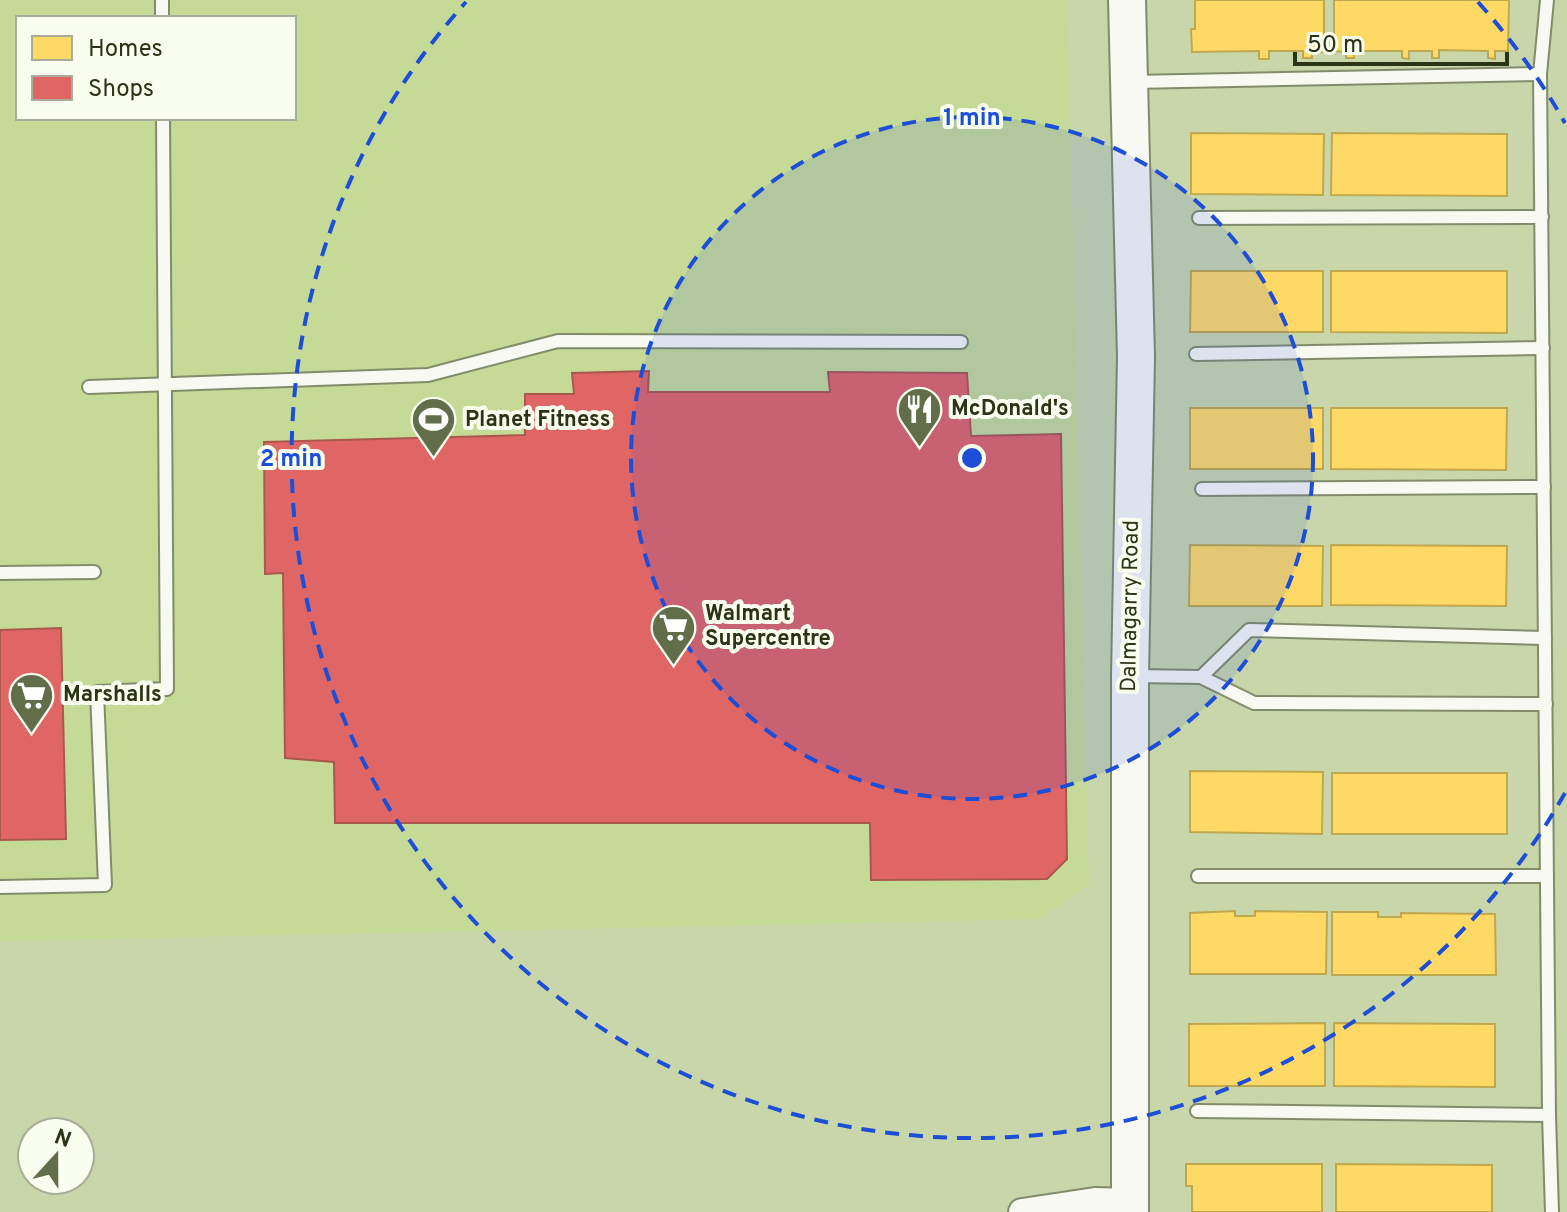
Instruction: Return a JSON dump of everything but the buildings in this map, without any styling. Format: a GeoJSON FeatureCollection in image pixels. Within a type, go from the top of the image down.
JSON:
{"type":"FeatureCollection","features":[{"type":"Feature","properties":{"kind":"street","name":"Dalmagarry Road"},"geometry":{"type":"LineString","coordinates":[[1127,0],[1136,357],[1130,676],[1130,1207]]}},
{"type":"Feature","properties":{"kind":"street"},"geometry":{"type":"LineString","coordinates":[[1022,1212],[1095,1201],[1130,1207]]}},
{"type":"Feature","properties":{"kind":"lane"},"geometry":{"type":"LineString","coordinates":[[1547,0],[1540,74],[1552,1212]]}},
{"type":"Feature","properties":{"kind":"lane"},"geometry":{"type":"LineString","coordinates":[[1129,82],[1540,74]]}},
{"type":"Feature","properties":{"kind":"lane"},"geometry":{"type":"LineString","coordinates":[[0,887],[105,885],[97,692],[167,689],[163,120]]}},
{"type":"Feature","properties":{"kind":"lane"},"geometry":{"type":"LineString","coordinates":[[1199,218],[1542,217]]}},
{"type":"Feature","properties":{"kind":"lane"},"geometry":{"type":"LineString","coordinates":[[89,387],[428,375],[558,341],[961,342]]}},
{"type":"Feature","properties":{"kind":"lane"},"geometry":{"type":"LineString","coordinates":[[1196,354],[1543,348]]}},
{"type":"Feature","properties":{"kind":"lane"},"geometry":{"type":"LineString","coordinates":[[1202,489],[1544,487]]}},
{"type":"Feature","properties":{"kind":"lane"},"geometry":{"type":"LineString","coordinates":[[0,573],[94,572]]}},
{"type":"Feature","properties":{"kind":"lane"},"geometry":{"type":"LineString","coordinates":[[1201,677],[1249,630],[1545,638]]}},
{"type":"Feature","properties":{"kind":"lane"},"geometry":{"type":"LineString","coordinates":[[1130,676],[1201,677],[1254,703],[1546,704]]}},
{"type":"Feature","properties":{"kind":"lane"},"geometry":{"type":"LineString","coordinates":[[1198,876],[1547,876]]}},
{"type":"Feature","properties":{"kind":"lane"},"geometry":{"type":"LineString","coordinates":[[1197,1111],[1549,1115]]}},
{"type":"Feature","properties":{"kind":"shaded area"},"geometry":{"type":"Polygon","coordinates":[[[0,0],[1067,0],[1089,884],[1039,919],[0,941],[0,0]]]}},
{"type":"Feature","properties":{"kind":"place","name":"McDonald's"},"geometry":{"type":"Point","coordinates":[920,448]}},
{"type":"Feature","properties":{"kind":"place","name":"Planet Fitness"},"geometry":{"type":"Point","coordinates":[434,459]}},
{"type":"Feature","properties":{"kind":"place","name":"Walmart Supercentre"},"geometry":{"type":"Point","coordinates":[674,666]}},
{"type":"Feature","properties":{"kind":"place","name":"Marshalls"},"geometry":{"type":"Point","coordinates":[32,734]}}]}
